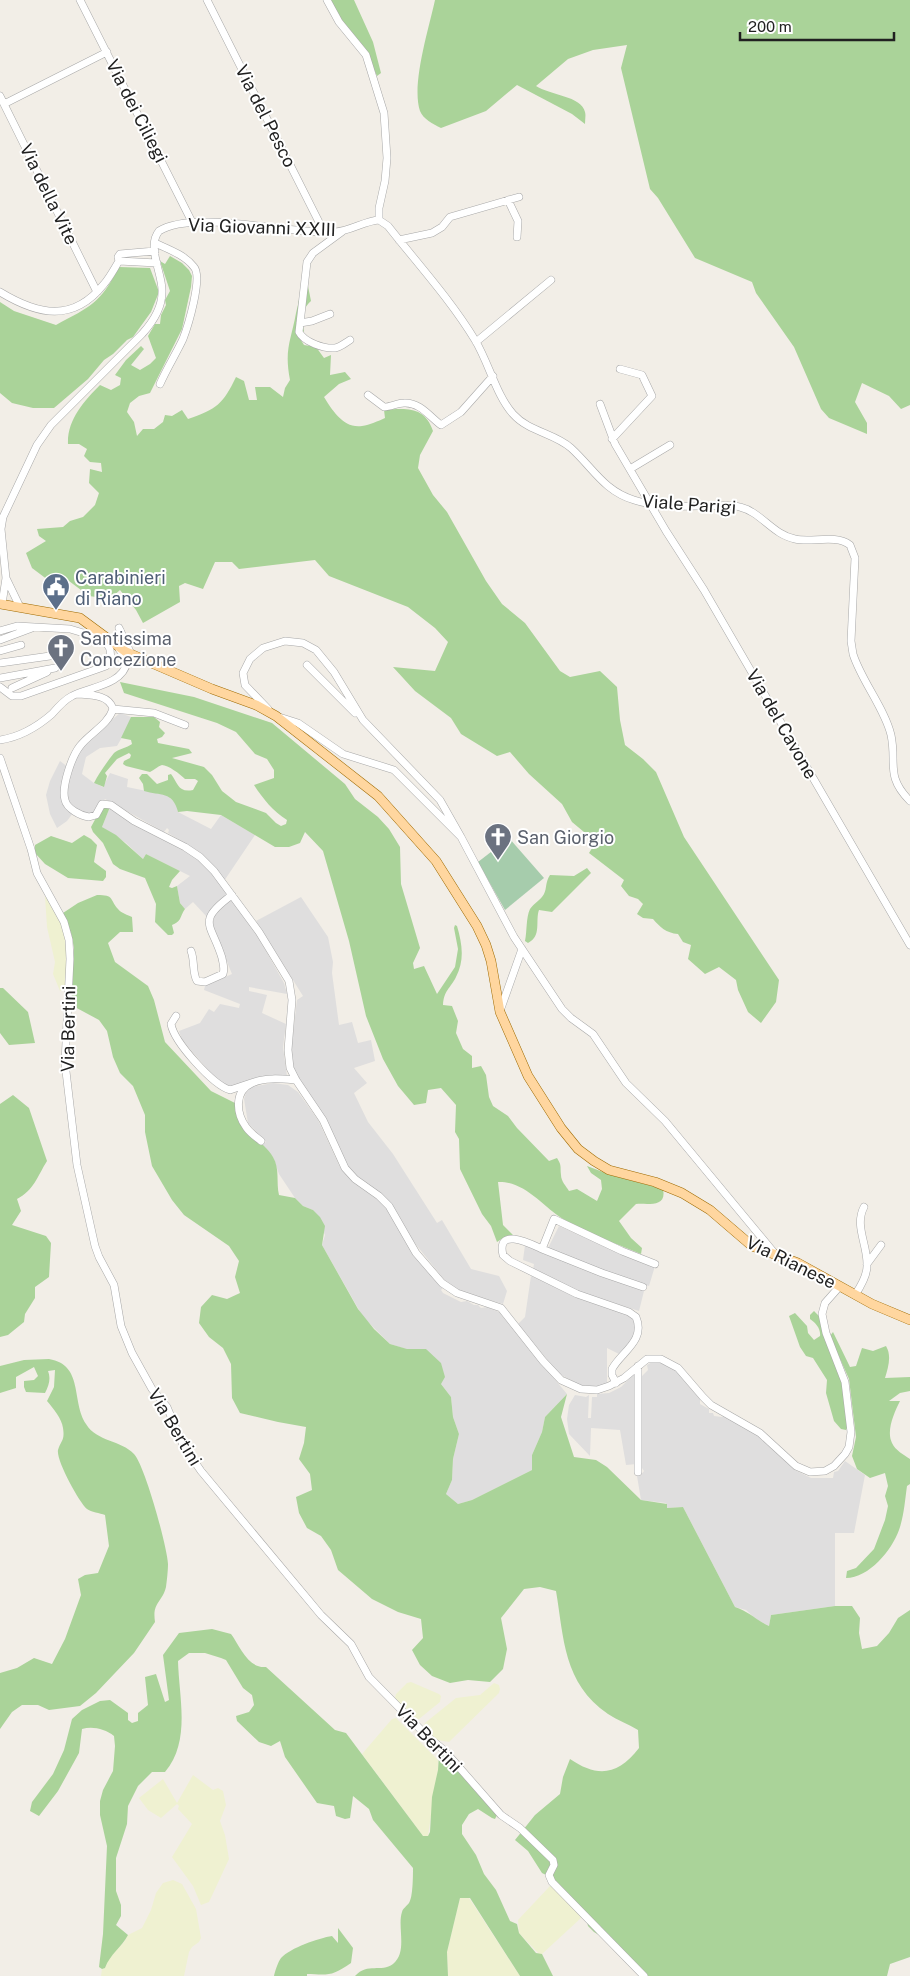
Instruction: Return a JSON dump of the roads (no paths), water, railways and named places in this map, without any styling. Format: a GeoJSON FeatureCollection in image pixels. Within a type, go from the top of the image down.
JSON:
{"type":"FeatureCollection","features":[{"type":"Feature","properties":{"kind":"main road","name":"Via Rianese"},"geometry":{"type":"LineString","coordinates":[[1,604],[82,618],[102,638],[130,654],[212,690],[260,707],[276,716],[374,792],[432,856],[477,926],[491,961],[500,1012],[514,1046],[537,1092],[564,1133],[583,1154],[612,1171],[655,1182],[682,1193],[713,1213],[749,1244],[798,1263],[855,1295],[910,1320]]}},
{"type":"Feature","properties":{"kind":"street","name":"Via dei Ciliegi"},"geometry":{"type":"LineString","coordinates":[[80,0],[192,222]]}},
{"type":"Feature","properties":{"kind":"street","name":"Via del Pesco"},"geometry":{"type":"LineString","coordinates":[[207,0],[324,232]]}},
{"type":"Feature","properties":{"kind":"street"},"geometry":{"type":"LineString","coordinates":[[328,0],[339,22],[366,54],[373,71],[385,116],[387,158],[385,181],[378,208],[379,220]]}},
{"type":"Feature","properties":{"kind":"street"},"geometry":{"type":"LineString","coordinates":[[4,104],[107,52]]}},
{"type":"Feature","properties":{"kind":"street","name":"Via della Vite"},"geometry":{"type":"LineString","coordinates":[[0,96],[97,292]]}},
{"type":"Feature","properties":{"kind":"street"},"geometry":{"type":"LineString","coordinates":[[398,240],[432,233],[442,227],[450,217],[519,197]]}},
{"type":"Feature","properties":{"kind":"street"},"geometry":{"type":"LineString","coordinates":[[508,200],[518,221],[517,237]]}},
{"type":"Feature","properties":{"kind":"street","name":"Via Giovanni XXIII"},"geometry":{"type":"LineString","coordinates":[[154,243],[156,235],[161,230],[176,224],[192,222],[324,232],[343,231],[379,220]]}},
{"type":"Feature","properties":{"kind":"street","name":"Viale Parigi"},"geometry":{"type":"LineString","coordinates":[[379,220],[386,224],[447,300],[476,342],[507,407],[521,422],[568,446],[610,488],[634,500],[652,504],[738,506],[754,513],[788,537],[804,540],[839,540],[850,545],[854,550],[855,558],[851,641],[853,654],[889,730],[892,742],[893,773],[899,787],[910,801]]}},
{"type":"Feature","properties":{"kind":"street"},"geometry":{"type":"LineString","coordinates":[[343,231],[312,255],[306,265],[300,335],[316,344],[334,348],[350,340]]}},
{"type":"Feature","properties":{"kind":"street"},"geometry":{"type":"LineString","coordinates":[[1,604],[6,578],[1,532],[2,520],[37,445],[54,421],[149,326],[157,312],[162,297],[162,281],[154,243]]}},
{"type":"Feature","properties":{"kind":"street"},"geometry":{"type":"LineString","coordinates":[[154,243],[186,259],[195,268],[197,276],[186,332],[160,384]]}},
{"type":"Feature","properties":{"kind":"street"},"geometry":{"type":"LineString","coordinates":[[0,292],[30,307],[56,313],[68,310],[81,304],[97,292],[108,279],[119,261],[118,257],[123,253],[155,251]]}},
{"type":"Feature","properties":{"kind":"street"},"geometry":{"type":"LineString","coordinates":[[119,261],[157,263]]}},
{"type":"Feature","properties":{"kind":"street"},"geometry":{"type":"LineString","coordinates":[[476,342],[551,280]]}},
{"type":"Feature","properties":{"kind":"street"},"geometry":{"type":"LineString","coordinates":[[300,324],[314,321],[330,314]]}},
{"type":"Feature","properties":{"kind":"street"},"geometry":{"type":"LineString","coordinates":[[612,439],[652,396],[642,375],[620,369]]}},
{"type":"Feature","properties":{"kind":"street"},"geometry":{"type":"LineString","coordinates":[[368,395],[383,407],[402,403],[413,404],[423,409],[442,425],[461,412],[493,376]]}},
{"type":"Feature","properties":{"kind":"street","name":"Via del Cavone"},"geometry":{"type":"LineString","coordinates":[[600,404],[612,439],[652,504],[666,532],[704,590],[910,944]]}},
{"type":"Feature","properties":{"kind":"street"},"geometry":{"type":"LineString","coordinates":[[630,469],[670,445]]}},
{"type":"Feature","properties":{"kind":"street"},"geometry":{"type":"LineString","coordinates":[[6,578],[20,607]]}},
{"type":"Feature","properties":{"kind":"street"},"geometry":{"type":"LineString","coordinates":[[0,630],[16,626],[66,628],[102,638],[111,654],[110,662],[105,666],[19,697],[10,696],[0,688]]}},
{"type":"Feature","properties":{"kind":"street"},"geometry":{"type":"LineString","coordinates":[[0,640],[34,627]]}},
{"type":"Feature","properties":{"kind":"street"},"geometry":{"type":"LineString","coordinates":[[119,628],[130,654]]}},
{"type":"Feature","properties":{"kind":"street"},"geometry":{"type":"LineString","coordinates":[[363,720],[334,672],[320,654],[305,644],[291,641],[281,642],[260,650],[251,658],[243,671],[246,687],[276,716],[298,722],[343,754],[394,770],[461,837]]}},
{"type":"Feature","properties":{"kind":"street"},"geometry":{"type":"LineString","coordinates":[[0,651],[21,645]]}},
{"type":"Feature","properties":{"kind":"street"},"geometry":{"type":"LineString","coordinates":[[0,740],[14,737],[33,728],[76,694],[109,681],[124,670],[127,665],[126,659],[117,647]]}},
{"type":"Feature","properties":{"kind":"street"},"geometry":{"type":"LineString","coordinates":[[0,663],[57,655]]}},
{"type":"Feature","properties":{"kind":"street"},"geometry":{"type":"LineString","coordinates":[[307,665],[440,800],[522,949],[566,1014],[594,1035],[626,1083],[665,1121],[777,1256]]}},
{"type":"Feature","properties":{"kind":"street"},"geometry":{"type":"LineString","coordinates":[[0,678],[56,666],[12,688]]}},
{"type":"Feature","properties":{"kind":"street"},"geometry":{"type":"LineString","coordinates":[[76,694],[106,699],[112,704],[113,709],[107,720],[77,751],[65,786],[65,803],[73,810],[87,817],[96,815],[102,804],[111,805],[134,821],[175,841],[198,855],[214,871],[259,932],[289,981],[292,1000],[288,1059],[296,1080],[322,1120],[346,1170],[389,1206],[416,1253],[442,1283],[457,1293],[501,1308],[549,1369],[566,1382],[581,1389],[591,1390],[616,1383],[638,1366],[653,1358],[667,1361],[678,1368],[711,1405],[760,1433],[798,1467],[813,1472],[827,1470],[845,1454],[849,1445],[851,1429],[846,1386],[826,1333],[822,1314],[825,1303],[840,1286]]}},
{"type":"Feature","properties":{"kind":"street"},"geometry":{"type":"LineString","coordinates":[[113,709],[157,714],[185,725]]}},
{"type":"Feature","properties":{"kind":"street","name":"Via Bertini"},"geometry":{"type":"LineString","coordinates":[[0,758],[31,849],[37,873],[67,930],[70,959],[64,1058],[77,1165],[99,1257],[114,1285],[121,1326],[134,1356],[152,1389],[169,1411],[183,1445],[201,1471],[321,1615],[351,1644],[369,1676],[428,1737],[444,1750],[501,1815],[520,1828],[553,1860],[554,1865],[549,1875],[552,1882],[644,1976]]}},
{"type":"Feature","properties":{"kind":"street"},"geometry":{"type":"LineString","coordinates":[[191,951],[195,965],[194,978],[197,981],[204,982],[223,974],[222,959],[210,929],[209,920],[216,908],[232,895]]}},
{"type":"Feature","properties":{"kind":"street"},"geometry":{"type":"LineString","coordinates":[[500,1012],[522,949]]}},
{"type":"Feature","properties":{"kind":"street"},"geometry":{"type":"LineString","coordinates":[[176,1016],[171,1024],[174,1034],[199,1066],[230,1090],[254,1082],[296,1080]]}},
{"type":"Feature","properties":{"kind":"street"},"geometry":{"type":"LineString","coordinates":[[254,1082],[242,1093],[239,1100],[239,1109],[245,1126],[261,1141]]}},
{"type":"Feature","properties":{"kind":"street"},"geometry":{"type":"LineString","coordinates":[[864,1207],[860,1222],[867,1264]]}},
{"type":"Feature","properties":{"kind":"street"},"geometry":{"type":"LineString","coordinates":[[542,1249],[554,1220],[655,1264]]}},
{"type":"Feature","properties":{"kind":"street"},"geometry":{"type":"LineString","coordinates":[[616,1383],[612,1370],[635,1341],[638,1329],[636,1317],[629,1312],[570,1291],[519,1266],[506,1258],[502,1250],[505,1242],[512,1238],[520,1239],[602,1273],[643,1287]]}},
{"type":"Feature","properties":{"kind":"street"},"geometry":{"type":"LineString","coordinates":[[855,1295],[863,1282],[867,1264],[880,1245]]}},
{"type":"Feature","properties":{"kind":"street"},"geometry":{"type":"LineString","coordinates":[[638,1366],[638,1472]]}},
{"type":"Feature","properties":{"kind":"place","name":"Carabinieri di Riano"},"geometry":{"type":"Point","coordinates":[56,611]}},
{"type":"Feature","properties":{"kind":"place","name":"Santissima Concezione"},"geometry":{"type":"Point","coordinates":[61,672]}},
{"type":"Feature","properties":{"kind":"place","name":"San Giorgio"},"geometry":{"type":"Point","coordinates":[498,861]}}]}
